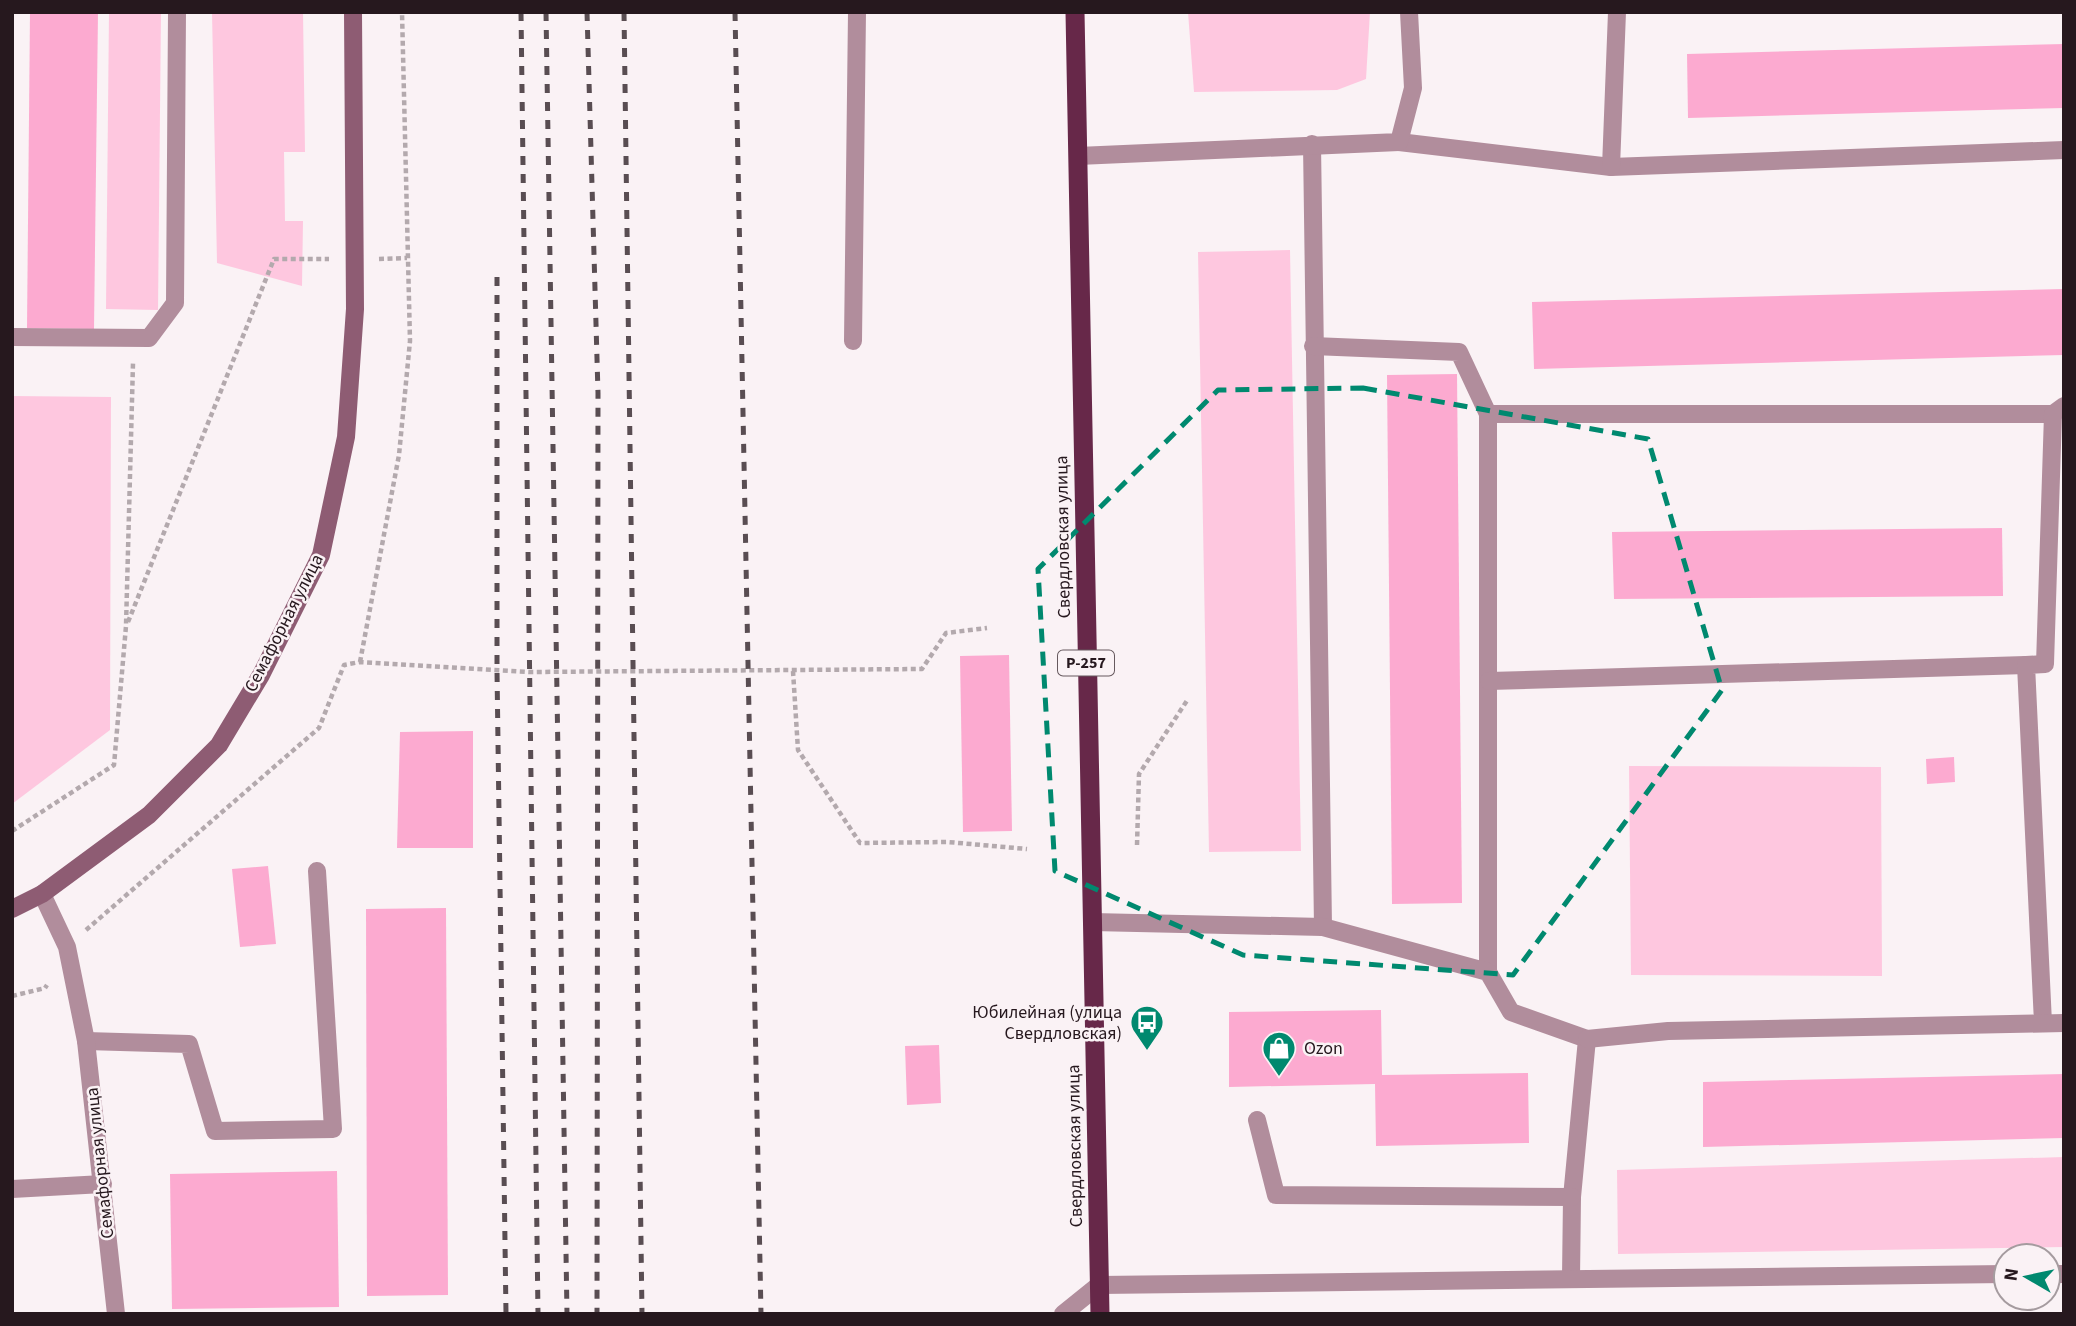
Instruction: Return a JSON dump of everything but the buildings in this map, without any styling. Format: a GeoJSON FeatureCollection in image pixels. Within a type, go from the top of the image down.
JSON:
{"type":"FeatureCollection","features":[{"type":"Feature","properties":{"kind":"highway","name":"Свердловская улица"},"geometry":{"type":"LineString","coordinates":[[1075,12],[1100,1314]]}},
{"type":"Feature","properties":{"kind":"main road","name":"Семафорная улица"},"geometry":{"type":"LineString","coordinates":[[12,909],[42,894],[149,815],[219,745],[261,675],[321,555],[346,437],[357,260],[353,12]]}},
{"type":"Feature","properties":{"kind":"street"},"geometry":{"type":"LineString","coordinates":[[12,337],[149,338],[175,303],[177,12]]}},
{"type":"Feature","properties":{"kind":"street"},"geometry":{"type":"LineString","coordinates":[[853,341],[857,12]]}},
{"type":"Feature","properties":{"kind":"street"},"geometry":{"type":"LineString","coordinates":[[1399,142],[1413,88],[1409,12]]}},
{"type":"Feature","properties":{"kind":"street"},"geometry":{"type":"LineString","coordinates":[[1611,167],[1617,12]]}},
{"type":"Feature","properties":{"kind":"street"},"geometry":{"type":"LineString","coordinates":[[1078,156],[1399,142],[1611,167],[2064,150]]}},
{"type":"Feature","properties":{"kind":"street"},"geometry":{"type":"LineString","coordinates":[[1312,144],[1323,927]]}},
{"type":"Feature","properties":{"kind":"street"},"geometry":{"type":"LineString","coordinates":[[1313,346],[1459,352],[1488,414],[1488,972],[1511,1012],[1587,1039],[1668,1031],[2064,1023]]}},
{"type":"Feature","properties":{"kind":"street"},"geometry":{"type":"LineString","coordinates":[[1488,414],[2059,410],[2045,664],[1489,681]]}},
{"type":"Feature","properties":{"kind":"street"},"geometry":{"type":"LineString","coordinates":[[2026,665],[2043,1023]]}},
{"type":"Feature","properties":{"kind":"street"},"geometry":{"type":"LineString","coordinates":[[86,1041],[189,1044],[215,1131],[333,1129],[317,871]]}},
{"type":"Feature","properties":{"kind":"street","name":"Семафорная улица"},"geometry":{"type":"LineString","coordinates":[[42,894],[67,947],[86,1041],[116,1314]]}},
{"type":"Feature","properties":{"kind":"street"},"geometry":{"type":"LineString","coordinates":[[1092,922],[1323,927],[1488,972]]}},
{"type":"Feature","properties":{"kind":"street"},"geometry":{"type":"LineString","coordinates":[[1571,1278],[1572,1197],[1587,1039]]}},
{"type":"Feature","properties":{"kind":"street"},"geometry":{"type":"LineString","coordinates":[[1257,1120],[1276,1195],[1572,1197]]}},
{"type":"Feature","properties":{"kind":"street"},"geometry":{"type":"LineString","coordinates":[[12,1189],[103,1184]]}},
{"type":"Feature","properties":{"kind":"street"},"geometry":{"type":"LineString","coordinates":[[1063,1314],[1099,1285],[1992,1274]]}},
{"type":"Feature","properties":{"kind":"path"},"geometry":{"type":"LineString","coordinates":[[360,662],[399,455],[410,341],[402,12]]}},
{"type":"Feature","properties":{"kind":"path"},"geometry":{"type":"LineString","coordinates":[[126,626],[274,259],[407,258]]}},
{"type":"Feature","properties":{"kind":"path"},"geometry":{"type":"LineString","coordinates":[[12,831],[114,765],[126,626],[133,338]]}},
{"type":"Feature","properties":{"kind":"path"},"geometry":{"type":"LineString","coordinates":[[12,996],[45,988],[67,947],[320,728],[344,664],[360,662],[497,671],[922,669],[946,633],[987,628]]}},
{"type":"Feature","properties":{"kind":"path"},"geometry":{"type":"LineString","coordinates":[[793,671],[798,750],[860,843],[948,842],[1027,849]]}},
{"type":"Feature","properties":{"kind":"path"},"geometry":{"type":"LineString","coordinates":[[1137,845],[1139,774],[1188,699]]}},
{"type":"Feature","properties":{"kind":"highlighted area"},"geometry":{"type":"Polygon","coordinates":[[[1363,388],[1648,439],[1722,690],[1513,975],[1243,955],[1055,871],[1038,569],[1218,390],[1363,388]]]}},
{"type":"Feature","properties":{"kind":"shaded area"},"geometry":{"type":"Polygon","coordinates":[[[109,12],[161,12],[158,310],[106,309],[109,12]]]}},
{"type":"Feature","properties":{"kind":"shaded area"},"geometry":{"type":"Polygon","coordinates":[[[212,12],[303,12],[305,152],[284,152],[285,221],[303,221],[302,286],[217,263],[212,12]]]}},
{"type":"Feature","properties":{"kind":"shaded area"},"geometry":{"type":"Polygon","coordinates":[[[1188,12],[1370,12],[1366,79],[1337,90],[1194,92],[1188,12]]]}},
{"type":"Feature","properties":{"kind":"shaded area"},"geometry":{"type":"Polygon","coordinates":[[[1290,250],[1301,851],[1209,852],[1198,252],[1290,250]]]}},
{"type":"Feature","properties":{"kind":"shaded area"},"geometry":{"type":"Polygon","coordinates":[[[12,396],[111,397],[110,730],[12,804],[12,396]]]}},
{"type":"Feature","properties":{"kind":"shaded area"},"geometry":{"type":"Polygon","coordinates":[[[1629,766],[1881,767],[1882,976],[1631,975],[1629,766]]]}},
{"type":"Feature","properties":{"kind":"shaded area"},"geometry":{"type":"Polygon","coordinates":[[[2064,1157],[2064,1247],[2062,1242],[1992,1242],[1992,1248],[1618,1254],[1617,1170],[2064,1157]]]}},
{"type":"Feature","properties":{"kind":"railway"},"geometry":{"type":"LineString","coordinates":[[521,12],[538,1314]]}},
{"type":"Feature","properties":{"kind":"railway"},"geometry":{"type":"LineString","coordinates":[[546,12],[567,1314]]}},
{"type":"Feature","properties":{"kind":"railway"},"geometry":{"type":"LineString","coordinates":[[587,12],[598,393],[597,1314]]}},
{"type":"Feature","properties":{"kind":"railway"},"geometry":{"type":"LineString","coordinates":[[624,12],[642,1314]]}},
{"type":"Feature","properties":{"kind":"railway"},"geometry":{"type":"LineString","coordinates":[[735,12],[761,1314]]}},
{"type":"Feature","properties":{"kind":"railway"},"geometry":{"type":"LineString","coordinates":[[497,277],[497,671],[506,1314]]}},
{"type":"Feature","properties":{"kind":"place","name":"Юбилейная (улица Свердловская)"},"geometry":{"type":"Point","coordinates":[1147,1052]}},
{"type":"Feature","properties":{"kind":"place","name":"Ozon"},"geometry":{"type":"Point","coordinates":[1279,1078]}}]}
